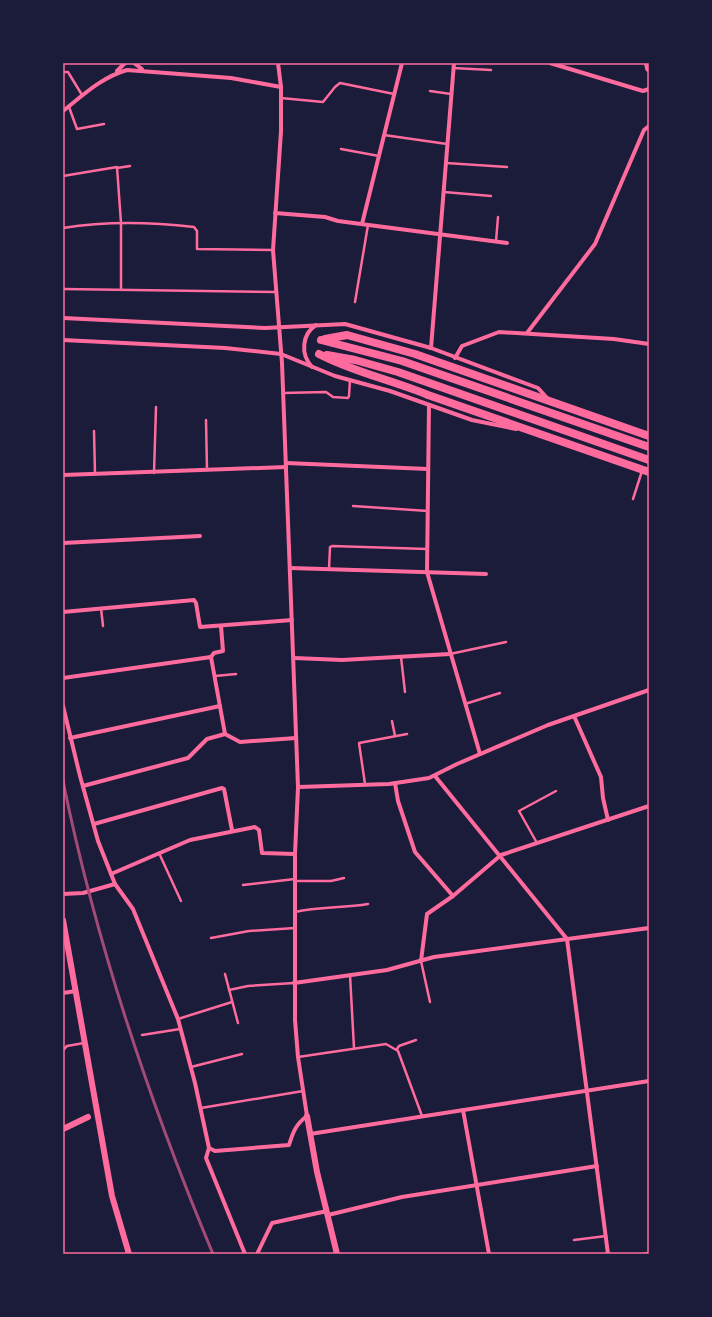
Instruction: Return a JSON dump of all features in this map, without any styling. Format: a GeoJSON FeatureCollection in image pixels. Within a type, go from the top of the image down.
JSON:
{"type":"FeatureCollection","features":[{"type":"Feature","properties":{"kind":"main road"},"geometry":{"type":"LineString","coordinates":[[648,63],[649,68]]}},
{"type":"Feature","properties":{"kind":"main road"},"geometry":{"type":"LineString","coordinates":[[649,436],[420,356],[362,339],[346,335],[321,340],[402,361],[649,447]]}},
{"type":"Feature","properties":{"kind":"main road"},"geometry":{"type":"LineString","coordinates":[[649,453],[646,471],[428,395],[398,382],[345,367],[319,354],[377,366],[556,427],[649,460]]}},
{"type":"Feature","properties":{"kind":"street"},"geometry":{"type":"LineString","coordinates":[[63,112],[82,95],[115,73],[125,63]]}},
{"type":"Feature","properties":{"kind":"street"},"geometry":{"type":"LineString","coordinates":[[134,63],[142,70]]}},
{"type":"Feature","properties":{"kind":"street"},"geometry":{"type":"LineString","coordinates":[[278,63],[281,87],[281,131],[273,250],[283,393],[298,787],[295,854],[294,983],[298,1057],[309,1134],[337,1254]]}},
{"type":"Feature","properties":{"kind":"street"},"geometry":{"type":"LineString","coordinates":[[362,224],[402,63]]}},
{"type":"Feature","properties":{"kind":"street"},"geometry":{"type":"LineString","coordinates":[[550,63],[643,91],[649,89]]}},
{"type":"Feature","properties":{"kind":"street"},"geometry":{"type":"LineString","coordinates":[[431,348],[441,235],[453,65]]}},
{"type":"Feature","properties":{"kind":"street"},"geometry":{"type":"LineString","coordinates":[[115,73],[127,70],[142,70],[228,78],[281,87]]}},
{"type":"Feature","properties":{"kind":"street"},"geometry":{"type":"LineString","coordinates":[[527,333],[595,244],[644,130],[649,126]]}},
{"type":"Feature","properties":{"kind":"street"},"geometry":{"type":"LineString","coordinates":[[275,212],[325,217],[368,225],[507,243]]}},
{"type":"Feature","properties":{"kind":"street"},"geometry":{"type":"LineString","coordinates":[[63,318],[279,328],[317,324],[345,324],[431,348],[538,388],[549,401]]}},
{"type":"Feature","properties":{"kind":"street"},"geometry":{"type":"LineString","coordinates":[[313,368],[307,359],[304,340],[310,329],[317,324]]}},
{"type":"Feature","properties":{"kind":"street"},"geometry":{"type":"LineString","coordinates":[[455,358],[462,346],[496,333],[527,333],[614,339],[649,344]]}},
{"type":"Feature","properties":{"kind":"street"},"geometry":{"type":"LineString","coordinates":[[63,340],[225,348],[281,354],[313,368],[472,420],[548,436]]}},
{"type":"Feature","properties":{"kind":"street"},"geometry":{"type":"LineString","coordinates":[[429,405],[427,572],[480,754]]}},
{"type":"Feature","properties":{"kind":"street"},"geometry":{"type":"LineString","coordinates":[[63,475],[207,471],[286,465],[428,469]]}},
{"type":"Feature","properties":{"kind":"street"},"geometry":{"type":"LineString","coordinates":[[63,543],[200,536]]}},
{"type":"Feature","properties":{"kind":"street"},"geometry":{"type":"LineString","coordinates":[[290,568],[486,574]]}},
{"type":"Feature","properties":{"kind":"street"},"geometry":{"type":"LineString","coordinates":[[63,612],[194,600],[196,602],[200,627],[292,620]]}},
{"type":"Feature","properties":{"kind":"street"},"geometry":{"type":"LineString","coordinates":[[63,678],[211,657],[214,653],[223,650],[221,626]]}},
{"type":"Feature","properties":{"kind":"street"},"geometry":{"type":"LineString","coordinates":[[294,658],[342,660],[450,654]]}},
{"type":"Feature","properties":{"kind":"street"},"geometry":{"type":"LineString","coordinates":[[211,657],[225,734]]}},
{"type":"Feature","properties":{"kind":"street"},"geometry":{"type":"LineString","coordinates":[[298,787],[365,785],[424,780],[480,754],[574,716],[649,690]]}},
{"type":"Feature","properties":{"kind":"street"},"geometry":{"type":"LineString","coordinates":[[63,706],[83,786],[111,874],[115,884],[133,909],[178,1019],[201,1108],[209,1148],[206,1158],[245,1254]]}},
{"type":"Feature","properties":{"kind":"street"},"geometry":{"type":"LineString","coordinates":[[70,738],[220,706]]}},
{"type":"Feature","properties":{"kind":"street"},"geometry":{"type":"LineString","coordinates":[[574,716],[601,777],[602,798],[608,820]]}},
{"type":"Feature","properties":{"kind":"street"},"geometry":{"type":"LineString","coordinates":[[83,786],[188,758],[207,739],[225,734],[240,742],[296,738]]}},
{"type":"Feature","properties":{"kind":"street"},"geometry":{"type":"LineString","coordinates":[[434,776],[501,856],[567,939],[588,1091],[608,1254]]}},
{"type":"Feature","properties":{"kind":"street"},"geometry":{"type":"LineString","coordinates":[[395,783],[398,801],[415,852],[453,896]]}},
{"type":"Feature","properties":{"kind":"street"},"geometry":{"type":"LineString","coordinates":[[94,824],[222,788],[224,789],[232,830]]}},
{"type":"Feature","properties":{"kind":"street"},"geometry":{"type":"LineString","coordinates":[[421,961],[427,914],[453,896],[501,856],[649,806]]}},
{"type":"Feature","properties":{"kind":"street"},"geometry":{"type":"LineString","coordinates":[[111,874],[159,852],[190,840],[232,830],[256,827],[259,830],[262,853],[295,854]]}},
{"type":"Feature","properties":{"kind":"street"},"geometry":{"type":"LineString","coordinates":[[63,894],[83,893],[115,884]]}},
{"type":"Feature","properties":{"kind":"street"},"geometry":{"type":"LineString","coordinates":[[63,920],[116,1210],[129,1254]]}},
{"type":"Feature","properties":{"kind":"street"},"geometry":{"type":"LineString","coordinates":[[294,983],[387,970],[434,958],[649,928]]}},
{"type":"Feature","properties":{"kind":"street"},"geometry":{"type":"LineString","coordinates":[[63,993],[76,991]]}},
{"type":"Feature","properties":{"kind":"street"},"geometry":{"type":"LineString","coordinates":[[309,1134],[649,1081]]}},
{"type":"Feature","properties":{"kind":"street"},"geometry":{"type":"LineString","coordinates":[[463,1110],[478,1185],[489,1254]]}},
{"type":"Feature","properties":{"kind":"street"},"geometry":{"type":"LineString","coordinates":[[209,1148],[215,1151],[289,1145],[293,1130],[299,1122],[307,1116]]}},
{"type":"Feature","properties":{"kind":"street"},"geometry":{"type":"LineString","coordinates":[[63,1129],[88,1118]]}},
{"type":"Feature","properties":{"kind":"street"},"geometry":{"type":"LineString","coordinates":[[256,1254],[272,1223],[402,1197],[597,1166]]}},
{"type":"Feature","properties":{"kind":"lane"},"geometry":{"type":"LineString","coordinates":[[453,65],[491,70]]}},
{"type":"Feature","properties":{"kind":"lane"},"geometry":{"type":"LineString","coordinates":[[63,72],[68,72],[82,95]]}},
{"type":"Feature","properties":{"kind":"lane"},"geometry":{"type":"LineString","coordinates":[[281,98],[323,102],[340,83],[394,94]]}},
{"type":"Feature","properties":{"kind":"lane"},"geometry":{"type":"LineString","coordinates":[[430,91],[451,94]]}},
{"type":"Feature","properties":{"kind":"lane"},"geometry":{"type":"LineString","coordinates":[[68,107],[77,129],[104,124]]}},
{"type":"Feature","properties":{"kind":"lane"},"geometry":{"type":"LineString","coordinates":[[384,135],[447,144]]}},
{"type":"Feature","properties":{"kind":"lane"},"geometry":{"type":"LineString","coordinates":[[341,149],[378,156]]}},
{"type":"Feature","properties":{"kind":"lane"},"geometry":{"type":"LineString","coordinates":[[446,163],[507,167]]}},
{"type":"Feature","properties":{"kind":"lane"},"geometry":{"type":"LineString","coordinates":[[63,176],[130,166]]}},
{"type":"Feature","properties":{"kind":"lane"},"geometry":{"type":"LineString","coordinates":[[117,168],[121,223],[121,289]]}},
{"type":"Feature","properties":{"kind":"lane"},"geometry":{"type":"LineString","coordinates":[[444,192],[491,196]]}},
{"type":"Feature","properties":{"kind":"lane"},"geometry":{"type":"LineString","coordinates":[[496,242],[498,216]]}},
{"type":"Feature","properties":{"kind":"lane"},"geometry":{"type":"LineString","coordinates":[[63,228],[85,224],[157,222],[194,227],[197,231],[198,249],[273,250]]}},
{"type":"Feature","properties":{"kind":"lane"},"geometry":{"type":"LineString","coordinates":[[355,302],[368,225]]}},
{"type":"Feature","properties":{"kind":"lane"},"geometry":{"type":"LineString","coordinates":[[63,289],[276,292]]}},
{"type":"Feature","properties":{"kind":"lane"},"geometry":{"type":"LineString","coordinates":[[283,393],[326,392],[333,397],[348,398],[350,380]]}},
{"type":"Feature","properties":{"kind":"lane"},"geometry":{"type":"LineString","coordinates":[[154,473],[156,408]]}},
{"type":"Feature","properties":{"kind":"lane"},"geometry":{"type":"LineString","coordinates":[[206,420],[207,471]]}},
{"type":"Feature","properties":{"kind":"lane"},"geometry":{"type":"LineString","coordinates":[[94,431],[95,474]]}},
{"type":"Feature","properties":{"kind":"lane"},"geometry":{"type":"LineString","coordinates":[[633,499],[646,471]]}},
{"type":"Feature","properties":{"kind":"lane"},"geometry":{"type":"LineString","coordinates":[[353,506],[428,511]]}},
{"type":"Feature","properties":{"kind":"lane"},"geometry":{"type":"LineString","coordinates":[[329,569],[330,547],[332,546],[427,549]]}},
{"type":"Feature","properties":{"kind":"lane"},"geometry":{"type":"LineString","coordinates":[[101,608],[103,626]]}},
{"type":"Feature","properties":{"kind":"lane"},"geometry":{"type":"LineString","coordinates":[[450,654],[506,642]]}},
{"type":"Feature","properties":{"kind":"lane"},"geometry":{"type":"LineString","coordinates":[[401,656],[405,692]]}},
{"type":"Feature","properties":{"kind":"lane"},"geometry":{"type":"LineString","coordinates":[[215,676],[236,674]]}},
{"type":"Feature","properties":{"kind":"lane"},"geometry":{"type":"LineString","coordinates":[[465,704],[500,693]]}},
{"type":"Feature","properties":{"kind":"lane"},"geometry":{"type":"LineString","coordinates":[[392,721],[395,736]]}},
{"type":"Feature","properties":{"kind":"lane"},"geometry":{"type":"LineString","coordinates":[[365,785],[359,743],[407,734]]}},
{"type":"Feature","properties":{"kind":"lane"},"geometry":{"type":"LineString","coordinates":[[537,843],[518,811],[556,791]]}},
{"type":"Feature","properties":{"kind":"lane"},"geometry":{"type":"LineString","coordinates":[[159,852],[182,901]]}},
{"type":"Feature","properties":{"kind":"lane"},"geometry":{"type":"LineString","coordinates":[[244,885],[295,880],[331,882],[344,878]]}},
{"type":"Feature","properties":{"kind":"lane"},"geometry":{"type":"LineString","coordinates":[[295,913],[313,908],[351,907],[368,904]]}},
{"type":"Feature","properties":{"kind":"lane"},"geometry":{"type":"LineString","coordinates":[[212,938],[249,931],[294,928]]}},
{"type":"Feature","properties":{"kind":"lane"},"geometry":{"type":"LineString","coordinates":[[421,961],[430,1002]]}},
{"type":"Feature","properties":{"kind":"lane"},"geometry":{"type":"LineString","coordinates":[[225,974],[238,1023]]}},
{"type":"Feature","properties":{"kind":"lane"},"geometry":{"type":"LineString","coordinates":[[350,975],[354,1048]]}},
{"type":"Feature","properties":{"kind":"lane"},"geometry":{"type":"LineString","coordinates":[[229,990],[248,986],[294,983]]}},
{"type":"Feature","properties":{"kind":"lane"},"geometry":{"type":"LineString","coordinates":[[178,1019],[232,1002]]}},
{"type":"Feature","properties":{"kind":"lane"},"geometry":{"type":"LineString","coordinates":[[142,1036],[180,1029]]}},
{"type":"Feature","properties":{"kind":"lane"},"geometry":{"type":"LineString","coordinates":[[397,1049],[399,1046],[416,1040]]}},
{"type":"Feature","properties":{"kind":"lane"},"geometry":{"type":"LineString","coordinates":[[63,1050],[67,1046],[85,1043]]}},
{"type":"Feature","properties":{"kind":"lane"},"geometry":{"type":"LineString","coordinates":[[298,1057],[383,1043],[397,1049],[422,1116]]}},
{"type":"Feature","properties":{"kind":"lane"},"geometry":{"type":"LineString","coordinates":[[191,1067],[242,1054]]}},
{"type":"Feature","properties":{"kind":"lane"},"geometry":{"type":"LineString","coordinates":[[201,1108],[303,1090]]}},
{"type":"Feature","properties":{"kind":"lane"},"geometry":{"type":"LineString","coordinates":[[574,1240],[606,1236]]}},
{"type":"Feature","properties":{"kind":"lane"},"geometry":{"type":"LineString","coordinates":[[642,1254],[649,1253]]}},
{"type":"Feature","properties":{"kind":"railway"},"geometry":{"type":"LineString","coordinates":[[63,781],[91,902],[126,1021],[167,1138],[213,1254]]}}]}
